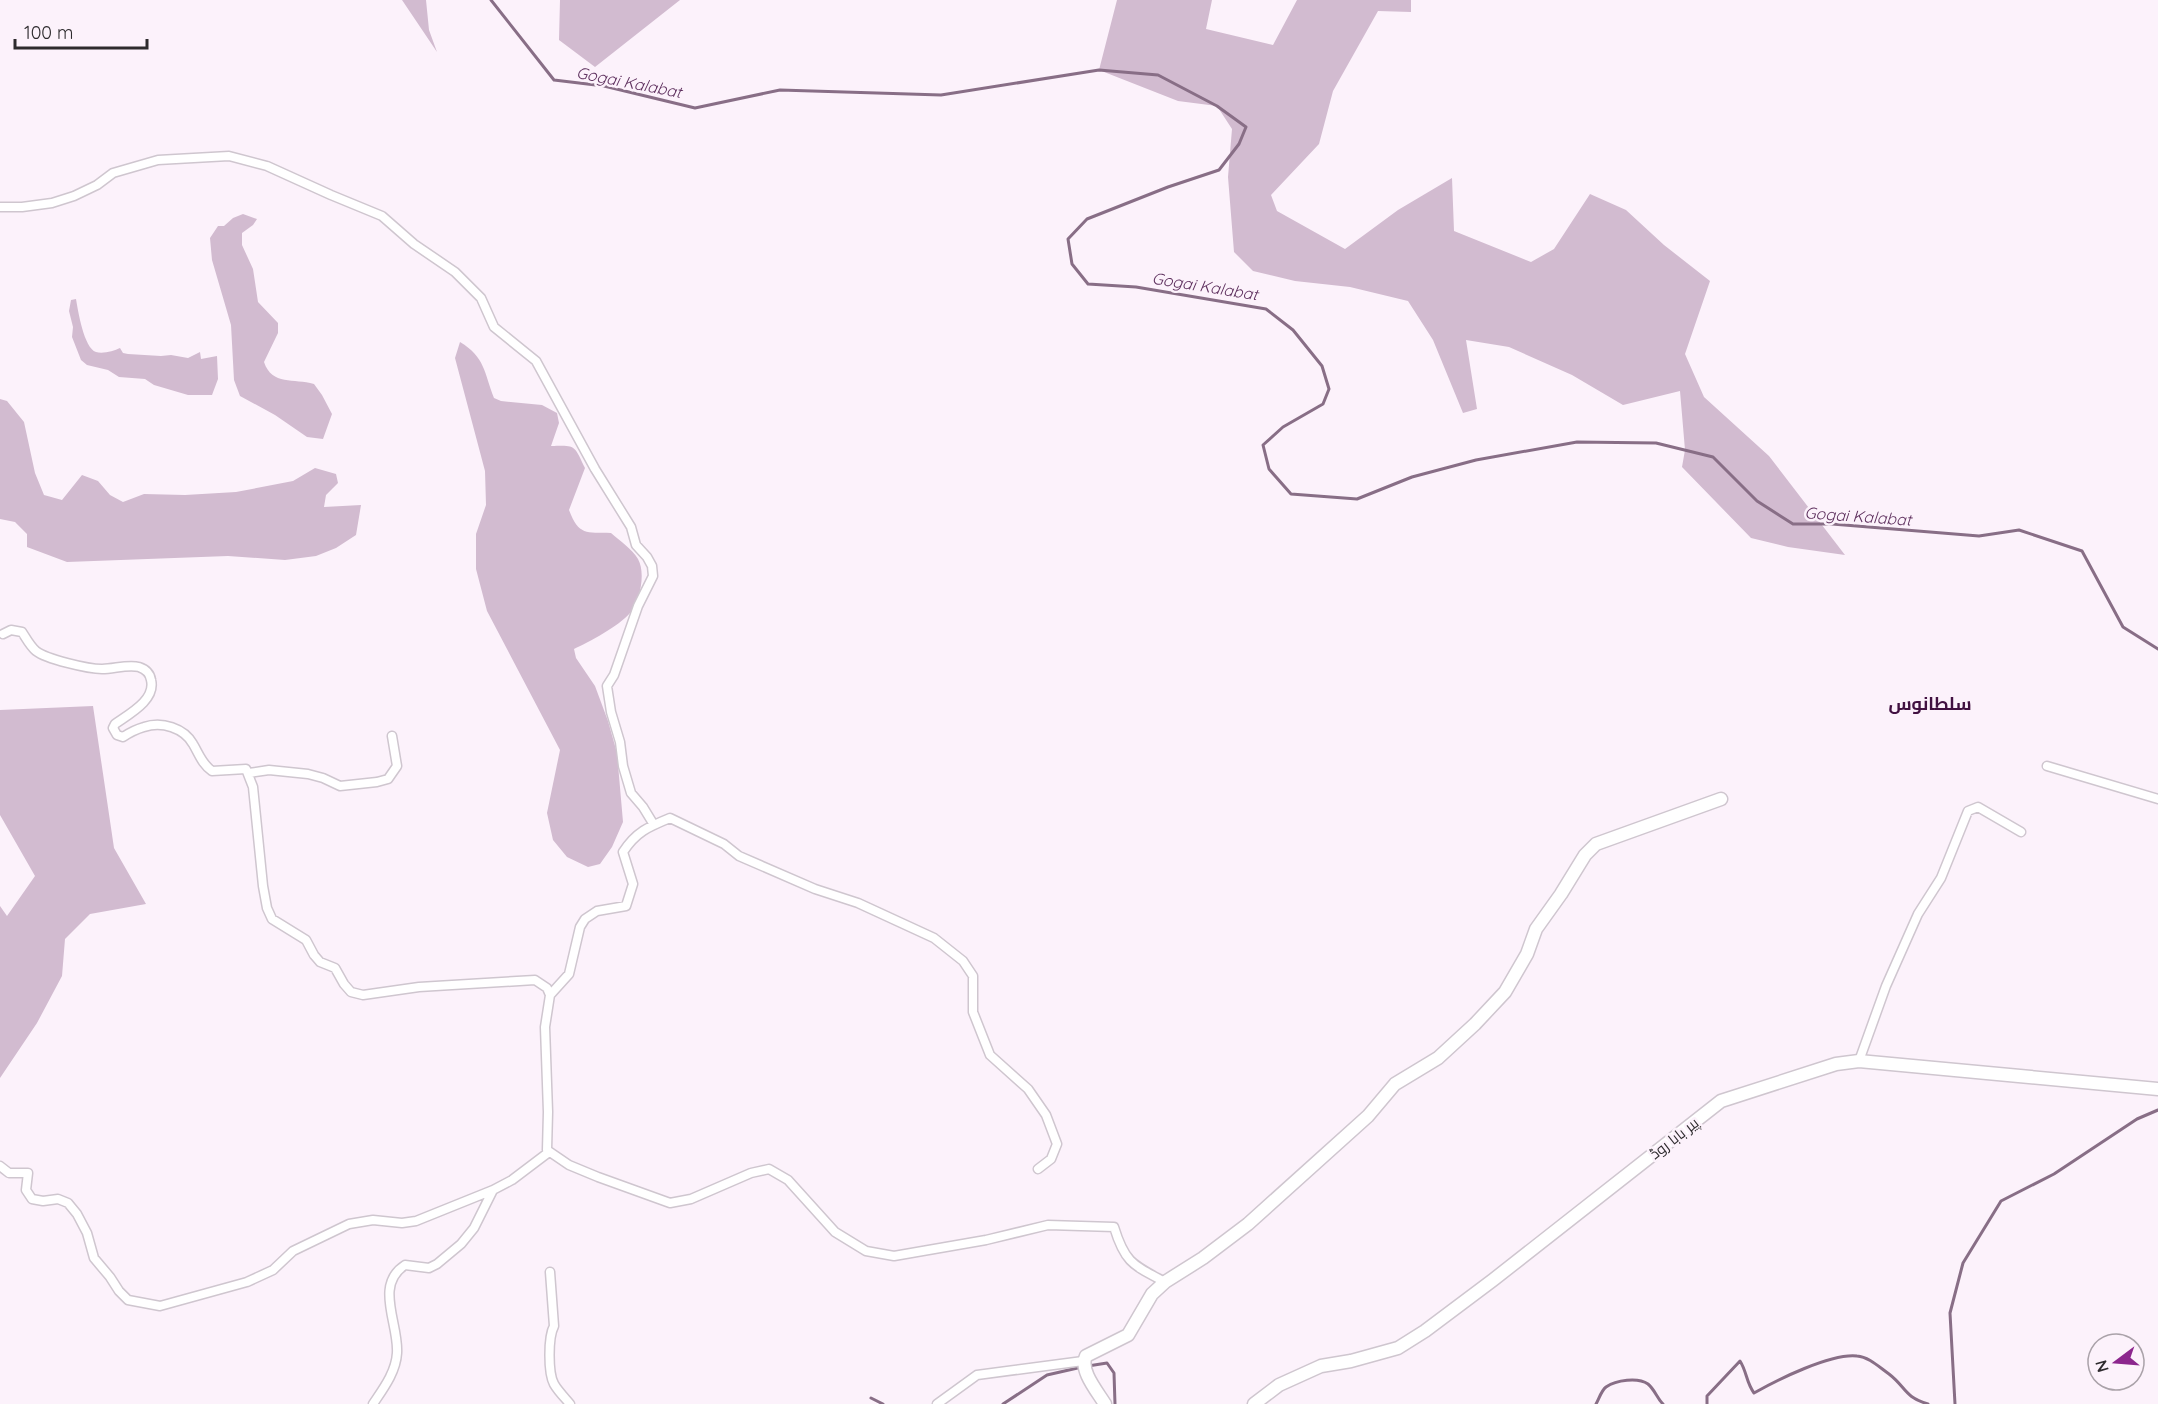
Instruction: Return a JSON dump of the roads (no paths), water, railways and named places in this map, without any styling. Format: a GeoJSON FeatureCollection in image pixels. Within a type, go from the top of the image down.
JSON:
{"type":"FeatureCollection","features":[{"type":"Feature","properties":{"kind":"main road"},"geometry":{"type":"LineString","coordinates":[[1105,1404],[1086,1370],[1084,1362],[1086,1356],[1128,1335],[1152,1294],[1165,1282],[1203,1258],[1248,1224],[1368,1116],[1395,1084],[1438,1058],[1475,1024],[1505,992],[1527,954],[1536,929],[1585,855],[1596,844],[1721,799]]}},
{"type":"Feature","properties":{"kind":"main road","name":"پیر بابا روڈ"},"geometry":{"type":"LineString","coordinates":[[1254,1404],[1280,1385],[1321,1366],[1351,1361],[1398,1348],[1425,1331],[1721,1101],[1836,1064],[1859,1061],[2158,1089]]}},
{"type":"Feature","properties":{"kind":"street"},"geometry":{"type":"LineString","coordinates":[[0,207],[52,203],[97,185],[113,173],[158,160],[229,156],[267,166],[382,216],[414,244],[455,272],[481,298],[495,327],[536,362],[595,469],[631,527],[636,545],[652,566],[653,576],[638,606],[614,675],[607,686],[611,712],[620,741],[622,766],[632,793],[654,825]]}},
{"type":"Feature","properties":{"kind":"street"},"geometry":{"type":"LineString","coordinates":[[3,633],[11,630],[22,632],[36,651],[44,656],[101,669],[134,666],[146,670],[152,682],[150,693],[140,706],[115,724],[114,732],[123,737],[144,726],[158,725],[174,728],[192,741],[200,758],[212,771],[246,769],[254,787],[263,886],[267,908],[272,919],[306,940],[320,962],[335,968],[351,992],[363,995],[418,987],[535,980],[547,988],[550,995],[545,1027],[547,1150],[569,1165],[670,1203],[691,1199],[751,1173],[769,1169],[788,1180],[835,1232],[866,1251],[894,1256],[986,1240],[1048,1225],[1114,1227],[1120,1248],[1134,1266],[1165,1282]]}},
{"type":"Feature","properties":{"kind":"street"},"geometry":{"type":"LineString","coordinates":[[249,773],[269,770],[308,774],[340,786],[377,782],[388,779],[398,766],[392,736]]}},
{"type":"Feature","properties":{"kind":"street"},"geometry":{"type":"LineString","coordinates":[[2047,766],[2158,799]]}},
{"type":"Feature","properties":{"kind":"street"},"geometry":{"type":"LineString","coordinates":[[1859,1061],[1880,1003],[1918,914],[1941,878],[1968,811],[1978,807],[2021,832]]}},
{"type":"Feature","properties":{"kind":"street"},"geometry":{"type":"LineString","coordinates":[[550,995],[569,974],[580,927],[585,919],[597,911],[626,906],[633,884],[622,852],[631,839],[670,818],[724,844],[739,856],[815,889],[858,903],[934,938],[963,961],[973,976],[973,1012],[990,1055],[1028,1089],[1046,1115],[1058,1144],[1051,1158],[1038,1169]]}},
{"type":"Feature","properties":{"kind":"street"},"geometry":{"type":"LineString","coordinates":[[0,1166],[9,1173],[28,1173],[26,1190],[32,1199],[43,1201],[58,1199],[68,1203],[87,1233],[94,1258],[119,1291],[128,1300],[160,1306],[247,1282],[273,1270],[293,1251],[349,1224],[373,1220],[402,1223],[416,1221],[493,1190],[512,1180],[549,1152]]}},
{"type":"Feature","properties":{"kind":"street"},"geometry":{"type":"LineString","coordinates":[[373,1404],[388,1382],[397,1353],[389,1293],[391,1280],[397,1270],[405,1265],[429,1268],[461,1244],[474,1228],[493,1190]]}},
{"type":"Feature","properties":{"kind":"street"},"geometry":{"type":"LineString","coordinates":[[550,1272],[554,1326],[550,1334],[551,1374],[554,1383],[570,1404]]}},
{"type":"Feature","properties":{"kind":"street"},"geometry":{"type":"LineString","coordinates":[[937,1404],[977,1375],[1084,1362]]}},
{"type":"Feature","properties":{"kind":"waterway","name":"Gogai Kalabat"},"geometry":{"type":"LineString","coordinates":[[491,0],[554,80],[604,86],[695,108],[780,90],[941,95],[1099,70],[1158,75],[1217,106],[1246,127],[1239,144],[1219,170],[1168,187],[1087,219],[1068,239],[1072,264],[1088,284],[1136,287],[1266,309],[1293,330],[1322,366],[1329,389],[1323,404],[1283,427],[1263,445],[1269,469],[1291,494],[1357,499],[1412,477],[1476,460],[1577,442],[1656,443],[1713,457],[1757,501],[1793,524],[1832,524],[1979,536],[2019,530],[2082,551],[2123,627],[2158,649]]}},
{"type":"Feature","properties":{"kind":"waterway"},"geometry":{"type":"LineString","coordinates":[[1955,1404],[1950,1313],[1963,1263],[2001,1201],[2054,1174],[2137,1119],[2158,1110]]}},
{"type":"Feature","properties":{"kind":"waterway"},"geometry":{"type":"LineString","coordinates":[[1707,1404],[1707,1396],[1740,1361],[1754,1393],[1819,1363],[1846,1356],[1866,1358],[1895,1379],[1914,1398],[1928,1404]]}},
{"type":"Feature","properties":{"kind":"waterway"},"geometry":{"type":"LineString","coordinates":[[1088,1366],[1107,1363],[1114,1373],[1115,1404]]}},
{"type":"Feature","properties":{"kind":"waterway"},"geometry":{"type":"LineString","coordinates":[[1003,1404],[1047,1375],[1082,1367]]}},
{"type":"Feature","properties":{"kind":"waterway"},"geometry":{"type":"LineString","coordinates":[[1596,1404],[1606,1387],[1627,1380],[1648,1384],[1663,1404]]}},
{"type":"Feature","properties":{"kind":"waterway"},"geometry":{"type":"LineString","coordinates":[[871,1398],[883,1404]]}},
{"type":"Feature","properties":{"kind":"district","name":"سلطانوس"},"geometry":{"type":"Point","coordinates":[1930,703]}}]}
